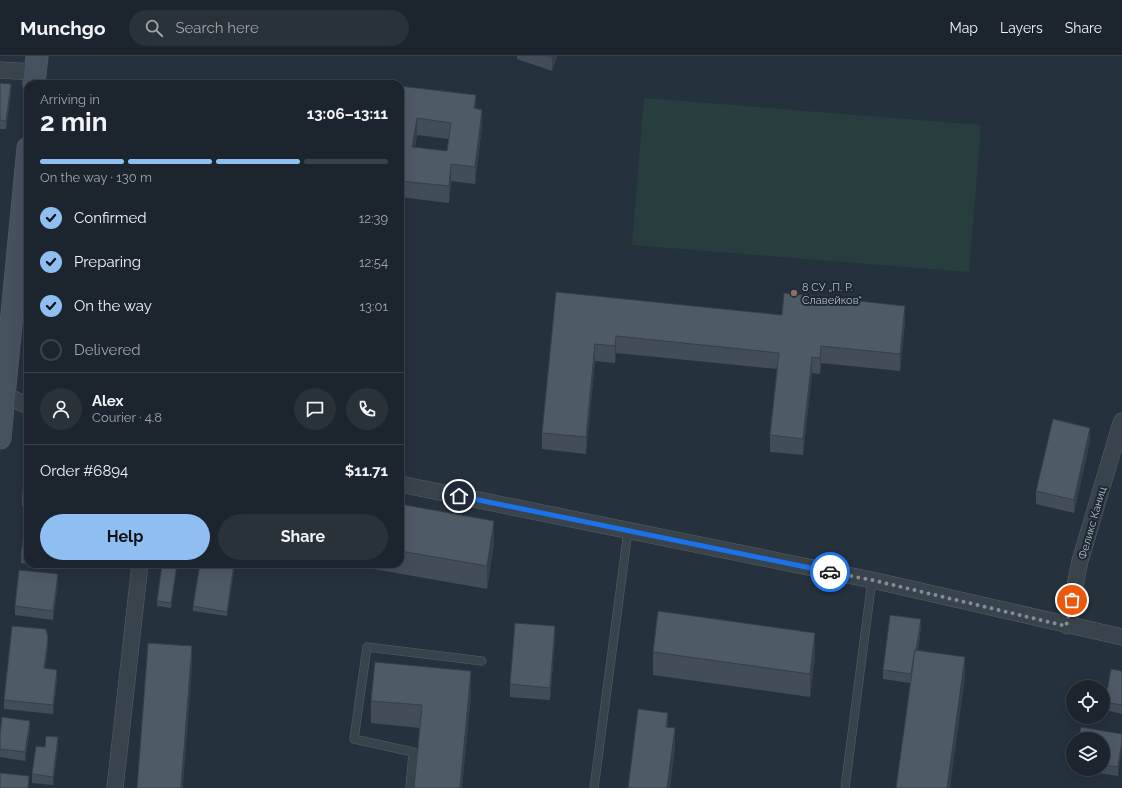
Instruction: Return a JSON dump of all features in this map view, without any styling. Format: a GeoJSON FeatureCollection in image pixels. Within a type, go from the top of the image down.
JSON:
{"type":"FeatureCollection","features":[{"type":"Feature","properties":{"kind":"main road"},"geometry":{"type":"LineString","coordinates":[[0,438],[3,392],[24,187]]}},
{"type":"Feature","properties":{"kind":"street"},"geometry":{"type":"LineString","coordinates":[[0,70],[35,71]]}},
{"type":"Feature","properties":{"kind":"street"},"geometry":{"type":"LineString","coordinates":[[3,392],[24,404]]}},
{"type":"Feature","properties":{"kind":"street","name":"Феликс Каниц"},"geometry":{"type":"LineString","coordinates":[[1066,626],[1080,561],[1122,421]]}},
{"type":"Feature","properties":{"kind":"street"},"geometry":{"type":"LineString","coordinates":[[404,485],[872,580],[1066,626],[1122,637]]}},
{"type":"Feature","properties":{"kind":"street"},"geometry":{"type":"LineString","coordinates":[[115,788],[140,568]]}},
{"type":"Feature","properties":{"kind":"lane"},"geometry":{"type":"LineString","coordinates":[[594,788],[628,531]]}},
{"type":"Feature","properties":{"kind":"lane"},"geometry":{"type":"LineString","coordinates":[[845,788],[872,580]]}},
{"type":"Feature","properties":{"kind":"lane"},"geometry":{"type":"LineString","coordinates":[[410,788],[413,752],[354,739],[367,647],[482,662]]}},
{"type":"Feature","properties":{"kind":"green space"},"geometry":{"type":"Polygon","coordinates":[[[644,98],[981,125],[969,272],[632,245],[644,98]]]}},
{"type":"Feature","properties":{"kind":"building"},"geometry":{"type":"Polygon","coordinates":[[[0,83],[11,84],[6,121],[0,120],[0,83]]]}},
{"type":"Feature","properties":{"kind":"building"},"geometry":{"type":"Polygon","coordinates":[[[404,86],[476,95],[474,108],[482,110],[475,167],[451,164],[449,186],[404,181],[404,86]],[[417,118],[412,147],[447,151],[451,123],[417,118]]]}},
{"type":"Feature","properties":{"kind":"building"},"geometry":{"type":"Polygon","coordinates":[[[556,292],[782,315],[784,293],[905,306],[900,354],[821,346],[820,358],[812,357],[803,439],[770,435],[779,353],[616,336],[615,346],[595,344],[586,437],[542,433],[556,292]]]}},
{"type":"Feature","properties":{"kind":"building"},"geometry":{"type":"Polygon","coordinates":[[[1053,419],[1090,428],[1074,500],[1036,491],[1053,419]]]}},
{"type":"Feature","properties":{"kind":"building"},"geometry":{"type":"Polygon","coordinates":[[[24,483],[24,497],[22,497],[24,483]]]}},
{"type":"Feature","properties":{"kind":"building"},"geometry":{"type":"Polygon","coordinates":[[[404,505],[494,521],[487,566],[404,552],[404,505]]]}},
{"type":"Feature","properties":{"kind":"building"},"geometry":{"type":"Polygon","coordinates":[[[24,532],[24,554],[21,554],[24,532]]]}},
{"type":"Feature","properties":{"kind":"building"},"geometry":{"type":"Polygon","coordinates":[[[161,568],[176,568],[171,603],[157,601],[161,568]]]}},
{"type":"Feature","properties":{"kind":"building"},"geometry":{"type":"Polygon","coordinates":[[[199,568],[233,568],[227,612],[193,606],[199,568]]]}},
{"type":"Feature","properties":{"kind":"building"},"geometry":{"type":"Polygon","coordinates":[[[19,570],[58,574],[53,611],[15,606],[19,570]]]}},
{"type":"Feature","properties":{"kind":"building"},"geometry":{"type":"Polygon","coordinates":[[[658,611],[815,633],[810,674],[653,652],[658,611]]]}},
{"type":"Feature","properties":{"kind":"building"},"geometry":{"type":"Polygon","coordinates":[[[890,615],[921,619],[911,674],[883,670],[890,615]]]}},
{"type":"Feature","properties":{"kind":"building"},"geometry":{"type":"Polygon","coordinates":[[[515,623],[555,626],[550,688],[510,684],[515,623]]]}},
{"type":"Feature","properties":{"kind":"building"},"geometry":{"type":"Polygon","coordinates":[[[12,626],[46,629],[48,638],[44,668],[57,670],[53,705],[4,700],[12,626]]]}},
{"type":"Feature","properties":{"kind":"building"},"geometry":{"type":"Polygon","coordinates":[[[148,643],[192,646],[181,788],[137,788],[148,643]]]}},
{"type":"Feature","properties":{"kind":"building"},"geometry":{"type":"Polygon","coordinates":[[[915,650],[965,657],[947,788],[896,788],[915,650]]]}},
{"type":"Feature","properties":{"kind":"building"},"geometry":{"type":"Polygon","coordinates":[[[375,662],[471,671],[460,788],[414,788],[422,705],[371,701],[375,662]]]}},
{"type":"Feature","properties":{"kind":"building"},"geometry":{"type":"Polygon","coordinates":[[[1111,669],[1122,671],[1122,705],[1110,703],[1109,680],[1111,669]]]}},
{"type":"Feature","properties":{"kind":"building"},"geometry":{"type":"Polygon","coordinates":[[[638,709],[668,713],[666,727],[675,728],[667,788],[628,788],[638,709]]]}},
{"type":"Feature","properties":{"kind":"building"},"geometry":{"type":"Polygon","coordinates":[[[2,717],[30,721],[25,752],[0,749],[2,717]]]}},
{"type":"Feature","properties":{"kind":"building"},"geometry":{"type":"Polygon","coordinates":[[[1081,727],[1122,734],[1118,767],[1110,766],[1110,732],[1080,732],[1081,727]]]}},
{"type":"Feature","properties":{"kind":"building"},"geometry":{"type":"Polygon","coordinates":[[[46,736],[58,737],[53,777],[32,774],[36,746],[45,747],[46,736]]]}},
{"type":"Feature","properties":{"kind":"building"},"geometry":{"type":"Polygon","coordinates":[[[0,773],[29,776],[28,788],[0,788],[0,773]]]}},
{"type":"Feature","properties":{"kind":"way so far"},"geometry":{"type":"LineString","coordinates":[[830,572],[872,580],[1066,626],[1072,600]]}},
{"type":"Feature","properties":{"kind":"place","name":"8 СУ „П. Р. Славейков“"},"geometry":{"type":"Point","coordinates":[794,293]}},
{"type":"Feature","properties":{"kind":"route"},"geometry":{"type":"LineString","coordinates":[[459,496],[830,572]]}}]}
